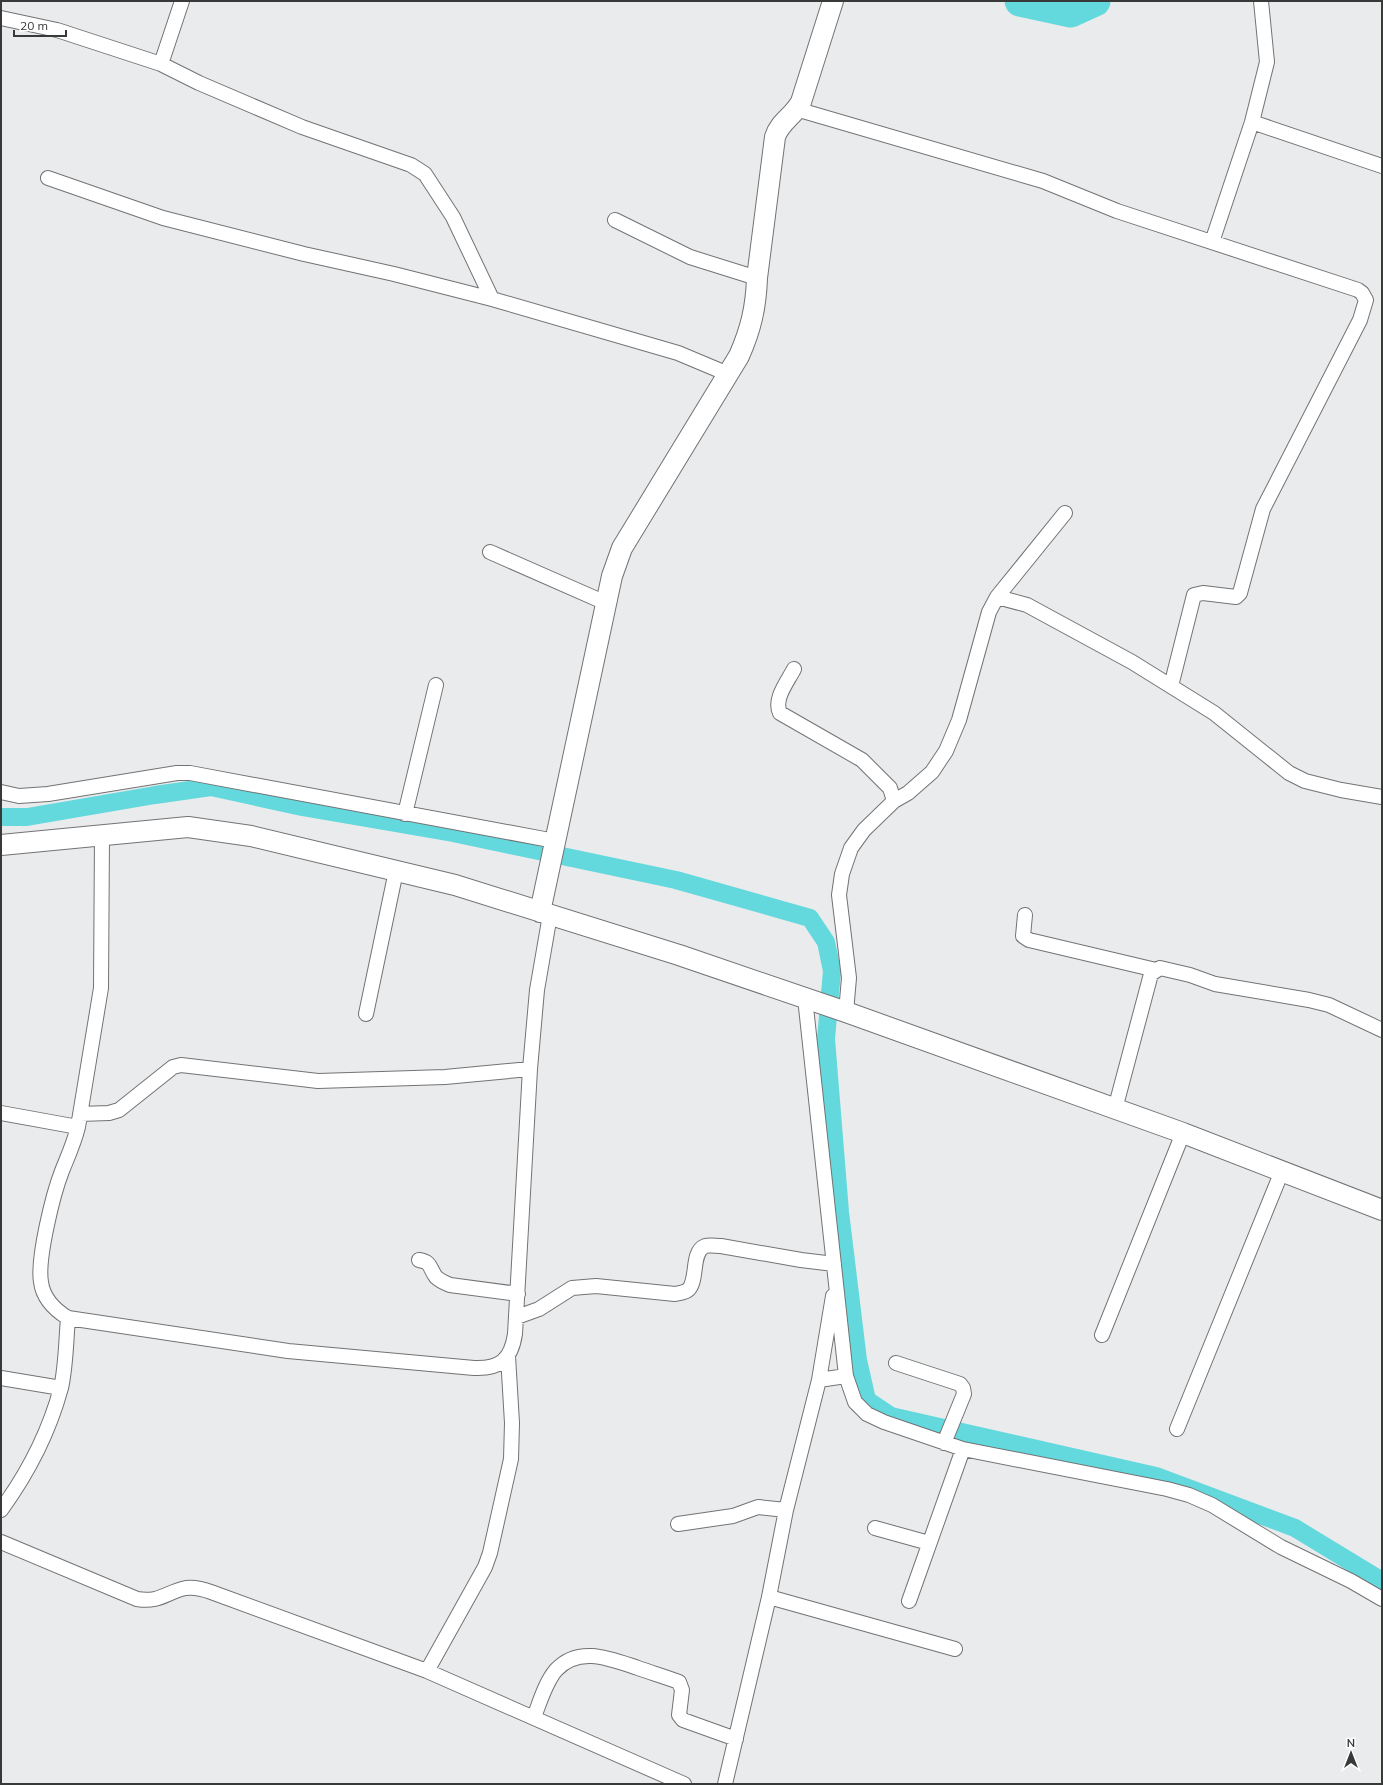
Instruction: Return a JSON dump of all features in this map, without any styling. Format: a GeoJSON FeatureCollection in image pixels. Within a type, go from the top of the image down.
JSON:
{"type":"FeatureCollection","features":[{"type":"Feature","properties":{"kind":"main road"},"geometry":{"type":"LineString","coordinates":[[545,913],[552,854],[612,576],[622,548],[739,356],[750,331],[757,300],[757,278],[775,137],[780,125],[796,109],[803,95],[832,3]]}},
{"type":"Feature","properties":{"kind":"main road"},"geometry":{"type":"LineString","coordinates":[[1,845],[188,827],[251,836],[456,886],[679,955],[841,1010],[1183,1133],[1382,1210]]}},
{"type":"Feature","properties":{"kind":"street"},"geometry":{"type":"LineString","coordinates":[[162,64],[182,1]]}},
{"type":"Feature","properties":{"kind":"street"},"geometry":{"type":"LineString","coordinates":[[1212,242],[1252,122],[1267,62],[1262,6]]}},
{"type":"Feature","properties":{"kind":"street"},"geometry":{"type":"LineString","coordinates":[[1,18],[57,30],[162,64],[199,83],[302,127],[411,165],[425,174],[453,217],[492,299]]}},
{"type":"Feature","properties":{"kind":"street"},"geometry":{"type":"LineString","coordinates":[[796,109],[1043,181],[1117,211],[1362,292],[1366,300],[1360,320],[1263,509],[1240,593],[1236,597],[1203,593],[1194,595],[1171,686]]}},
{"type":"Feature","properties":{"kind":"street"},"geometry":{"type":"LineString","coordinates":[[1252,122],[1382,166]]}},
{"type":"Feature","properties":{"kind":"street"},"geometry":{"type":"LineString","coordinates":[[48,178],[163,218],[304,254],[394,274],[492,299],[678,353],[728,374]]}},
{"type":"Feature","properties":{"kind":"street"},"geometry":{"type":"LineString","coordinates":[[615,220],[690,257],[757,278]]}},
{"type":"Feature","properties":{"kind":"street"},"geometry":{"type":"LineString","coordinates":[[841,1010],[849,978],[839,895],[842,874],[851,848],[864,830],[894,801],[908,793],[932,772],[946,751],[959,720],[987,620],[997,597],[1065,513]]}},
{"type":"Feature","properties":{"kind":"street"},"geometry":{"type":"LineString","coordinates":[[490,552],[606,603]]}},
{"type":"Feature","properties":{"kind":"street"},"geometry":{"type":"LineString","coordinates":[[997,597],[1015,601],[1032,608],[1132,662],[1237,730],[1273,762],[1289,773],[1305,781],[1340,790],[1382,797]]}},
{"type":"Feature","properties":{"kind":"street"},"geometry":{"type":"LineString","coordinates":[[794,669],[780,696],[778,706],[780,713],[862,760],[890,788],[894,801]]}},
{"type":"Feature","properties":{"kind":"street"},"geometry":{"type":"LineString","coordinates":[[405,814],[436,685]]}},
{"type":"Feature","properties":{"kind":"street"},"geometry":{"type":"LineString","coordinates":[[1,792],[19,796],[48,794],[177,773],[190,773],[405,814],[552,854]]}},
{"type":"Feature","properties":{"kind":"street"},"geometry":{"type":"LineString","coordinates":[[102,835],[101,988],[74,1144],[58,1182],[41,1255],[41,1284],[51,1305],[59,1313],[68,1318],[288,1351],[474,1368],[487,1368],[499,1365],[508,1356],[513,1346],[517,1317],[530,1069],[545,913]]}},
{"type":"Feature","properties":{"kind":"street"},"geometry":{"type":"LineString","coordinates":[[366,1014],[396,871]]}},
{"type":"Feature","properties":{"kind":"street"},"geometry":{"type":"LineString","coordinates":[[1025,916],[1023,936],[1029,940],[1153,972],[1160,968],[1172,970],[1215,984],[1309,1000],[1328,1006],[1382,1030]]}},
{"type":"Feature","properties":{"kind":"street"},"geometry":{"type":"LineString","coordinates":[[1115,1109],[1153,972]]}},
{"type":"Feature","properties":{"kind":"street"},"geometry":{"type":"LineString","coordinates":[[810,1000],[846,1376],[855,1402],[867,1414],[884,1422],[946,1440],[963,1449],[1167,1489],[1189,1495],[1212,1505],[1281,1547],[1351,1581],[1382,1598]]}},
{"type":"Feature","properties":{"kind":"street"},"geometry":{"type":"LineString","coordinates":[[1,1113],[79,1121],[109,1114],[119,1110],[173,1067],[181,1065],[318,1081],[440,1078],[530,1069]]}},
{"type":"Feature","properties":{"kind":"street"},"geometry":{"type":"LineString","coordinates":[[1102,1335],[1183,1133]]}},
{"type":"Feature","properties":{"kind":"street"},"geometry":{"type":"LineString","coordinates":[[1177,1429],[1282,1171]]}},
{"type":"Feature","properties":{"kind":"street"},"geometry":{"type":"LineString","coordinates":[[517,1317],[539,1309],[572,1288],[596,1286],[675,1294],[684,1292],[690,1288],[699,1252],[704,1247],[709,1246],[721,1246],[801,1260],[835,1271]]}},
{"type":"Feature","properties":{"kind":"street"},"geometry":{"type":"LineString","coordinates":[[419,1260],[426,1261],[431,1266],[435,1276],[442,1282],[450,1285],[518,1294]]}},
{"type":"Feature","properties":{"kind":"street"},"geometry":{"type":"LineString","coordinates":[[725,1784],[769,1597],[786,1510],[819,1380],[835,1271]]}},
{"type":"Feature","properties":{"kind":"street"},"geometry":{"type":"LineString","coordinates":[[1,1510],[33,1460],[48,1426],[61,1388],[68,1318]]}},
{"type":"Feature","properties":{"kind":"street"},"geometry":{"type":"LineString","coordinates":[[427,1671],[485,1567],[490,1553],[511,1459],[512,1423],[508,1356]]}},
{"type":"Feature","properties":{"kind":"street"},"geometry":{"type":"LineString","coordinates":[[896,1363],[960,1384],[964,1388],[964,1394],[946,1440]]}},
{"type":"Feature","properties":{"kind":"street"},"geometry":{"type":"LineString","coordinates":[[819,1380],[846,1376]]}},
{"type":"Feature","properties":{"kind":"street"},"geometry":{"type":"LineString","coordinates":[[1,1378],[61,1388]]}},
{"type":"Feature","properties":{"kind":"street"},"geometry":{"type":"LineString","coordinates":[[909,1601],[963,1449]]}},
{"type":"Feature","properties":{"kind":"street"},"geometry":{"type":"LineString","coordinates":[[678,1524],[733,1516],[758,1507],[786,1510]]}},
{"type":"Feature","properties":{"kind":"street"},"geometry":{"type":"LineString","coordinates":[[875,1528],[929,1543]]}},
{"type":"Feature","properties":{"kind":"street"},"geometry":{"type":"LineString","coordinates":[[1,1542],[137,1599],[148,1601],[162,1598],[187,1588],[199,1588],[427,1671],[684,1784]]}},
{"type":"Feature","properties":{"kind":"street"},"geometry":{"type":"LineString","coordinates":[[769,1597],[955,1649]]}},
{"type":"Feature","properties":{"kind":"street"},"geometry":{"type":"LineString","coordinates":[[534,1717],[550,1677],[562,1664],[576,1657],[598,1656],[679,1682],[682,1690],[679,1715],[683,1720],[736,1739]]}},
{"type":"Feature","properties":{"kind":"waterway"},"geometry":{"type":"LineString","coordinates":[[1020,1],[1071,12],[1095,1]]}},
{"type":"Feature","properties":{"kind":"waterway"},"geometry":{"type":"LineString","coordinates":[[1,817],[27,817],[211,787],[302,807],[453,833],[676,880],[810,918],[826,942],[832,971],[826,1039],[840,1212],[858,1360],[867,1400],[891,1416],[1156,1476],[1295,1528],[1382,1581]]}}]}
